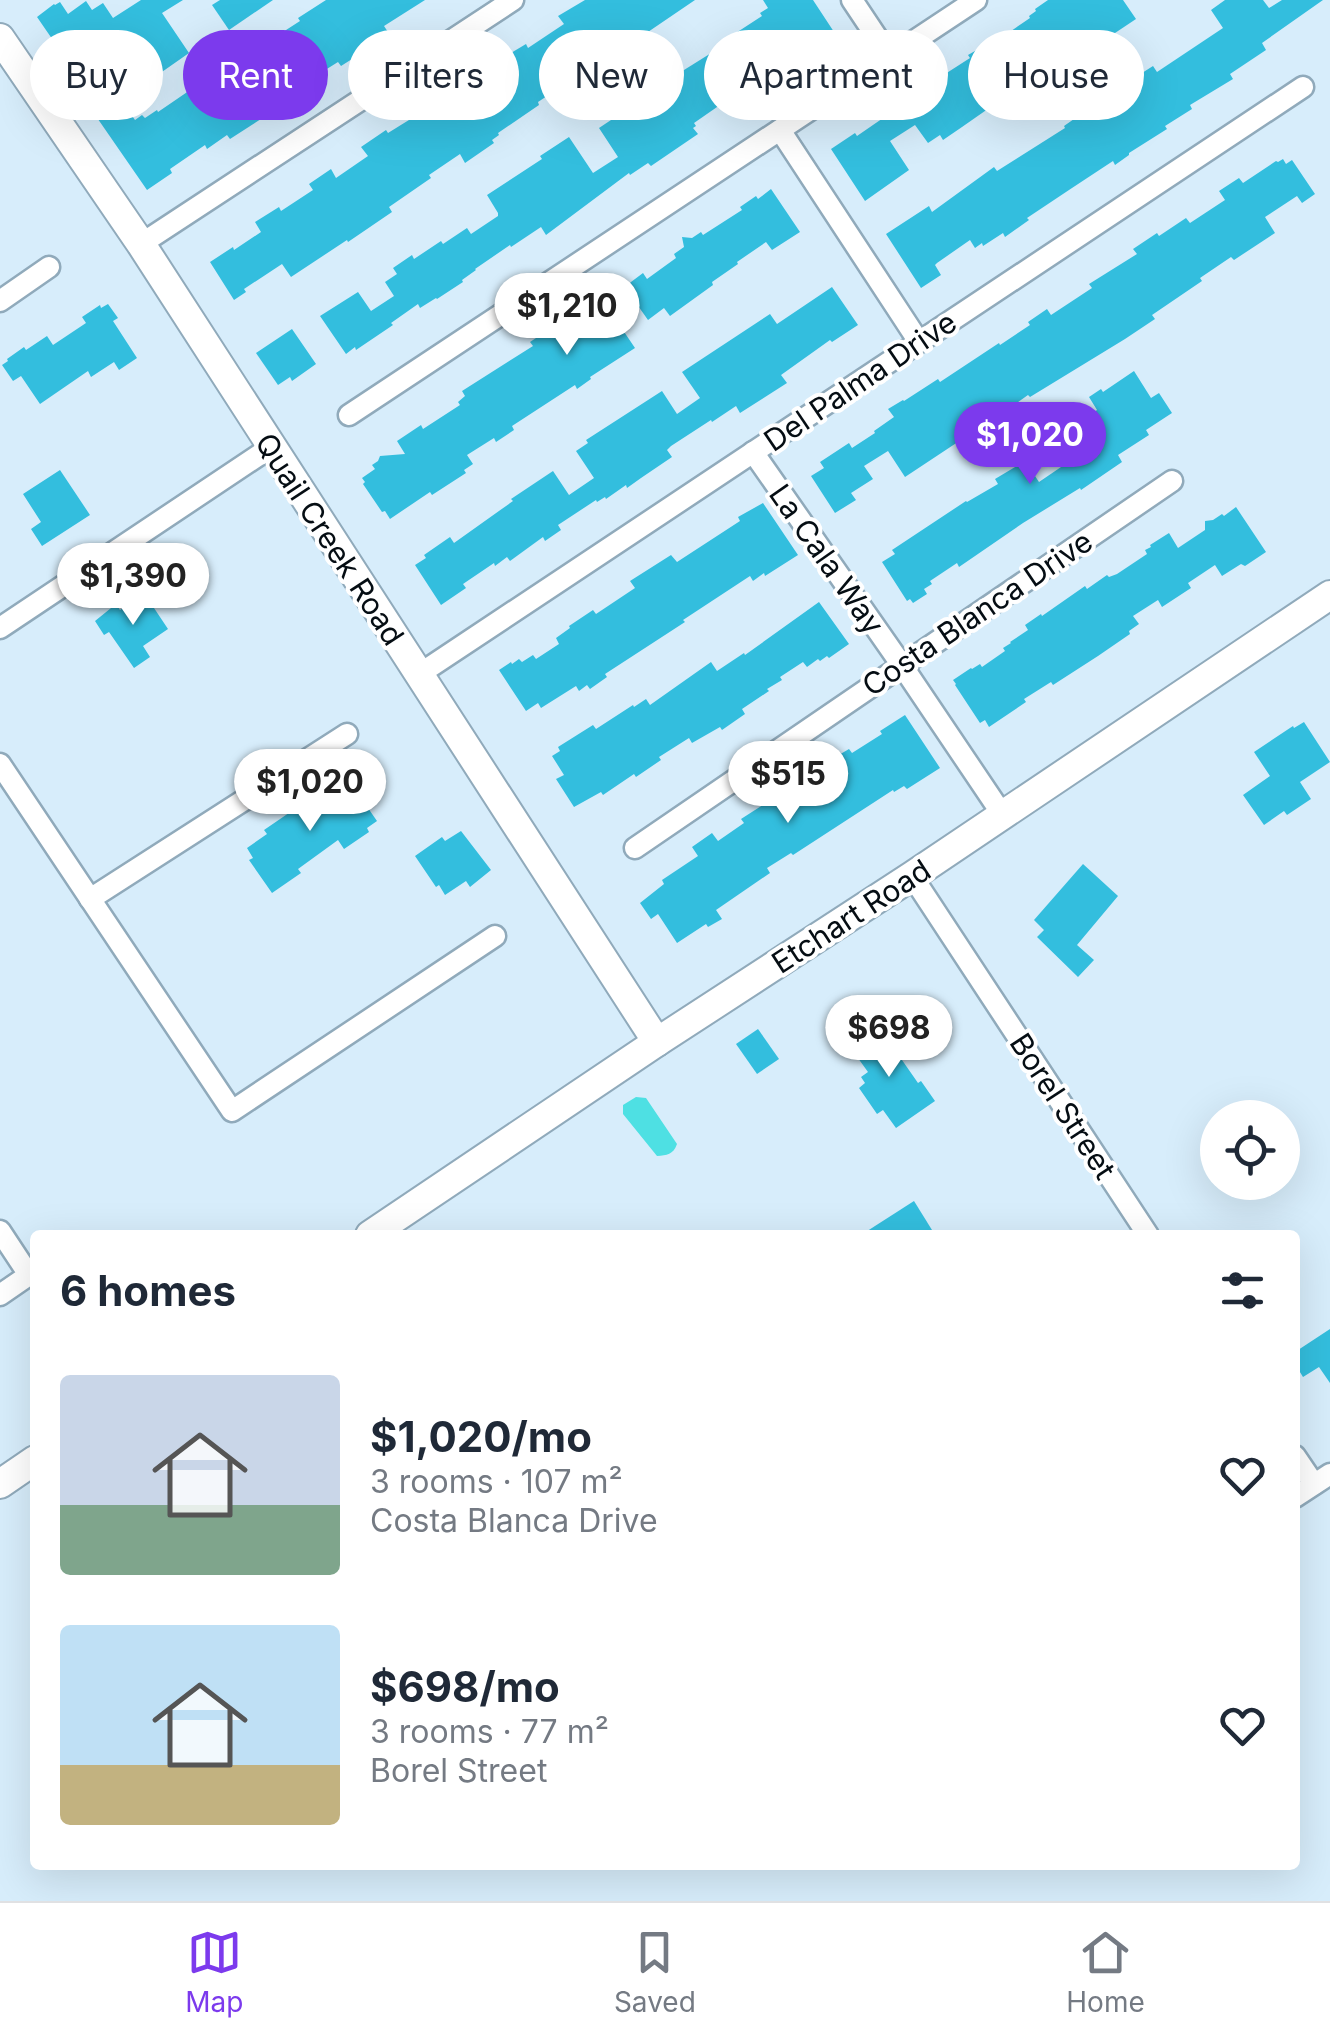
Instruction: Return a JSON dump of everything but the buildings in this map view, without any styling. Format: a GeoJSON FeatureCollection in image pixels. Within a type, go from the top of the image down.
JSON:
{"type":"FeatureCollection","features":[{"type":"Feature","properties":{"kind":"street"},"geometry":{"type":"LineString","coordinates":[[140,244],[513,0]]}},
{"type":"Feature","properties":{"kind":"street"},"geometry":{"type":"LineString","coordinates":[[852,0],[872,30]]}},
{"type":"Feature","properties":{"kind":"street"},"geometry":{"type":"LineString","coordinates":[[931,30],[976,0]]}},
{"type":"Feature","properties":{"kind":"street","name":"Quail Creek Road"},"geometry":{"type":"LineString","coordinates":[[0,38],[140,244],[658,1042]]}},
{"type":"Feature","properties":{"kind":"street","name":"Del Palma Drive"},"geometry":{"type":"LineString","coordinates":[[418,675],[1303,87]]}},
{"type":"Feature","properties":{"kind":"street"},"geometry":{"type":"LineString","coordinates":[[349,415],[795,120]]}},
{"type":"Feature","properties":{"kind":"street"},"geometry":{"type":"LineString","coordinates":[[780,130],[919,342]]}},
{"type":"Feature","properties":{"kind":"street"},"geometry":{"type":"LineString","coordinates":[[0,301],[49,267]]}},
{"type":"Feature","properties":{"kind":"street"},"geometry":{"type":"LineString","coordinates":[[0,628],[271,446]]}},
{"type":"Feature","properties":{"kind":"street","name":"La Cala Way"},"geometry":{"type":"LineString","coordinates":[[753,452],[1002,814]]}},
{"type":"Feature","properties":{"kind":"street","name":"Costa Blanca Drive"},"geometry":{"type":"LineString","coordinates":[[635,848],[1172,481]]}},
{"type":"Feature","properties":{"kind":"street","name":"Etchart Road"},"geometry":{"type":"LineString","coordinates":[[377,1230],[1330,595]]}},
{"type":"Feature","properties":{"kind":"street"},"geometry":{"type":"LineString","coordinates":[[90,899],[347,734]]}},
{"type":"Feature","properties":{"kind":"street"},"geometry":{"type":"LineString","coordinates":[[0,764],[232,1111],[495,936]]}},
{"type":"Feature","properties":{"kind":"street","name":"Borel Street"},"geometry":{"type":"LineString","coordinates":[[912,876],[1145,1230]]}},
{"type":"Feature","properties":{"kind":"street"},"geometry":{"type":"LineString","coordinates":[[0,1231],[28,1275],[0,1294]]}},
{"type":"Feature","properties":{"kind":"street"},"geometry":{"type":"LineString","coordinates":[[1300,1460],[1322,1479],[1300,1494]]}},
{"type":"Feature","properties":{"kind":"street"},"geometry":{"type":"LineString","coordinates":[[0,1484],[30,1463]]}},
{"type":"Feature","properties":{"kind":"water"},"geometry":{"type":"Polygon","coordinates":[[[636,1097],[646,1098],[677,1144],[667,1155],[657,1156],[623,1114],[623,1105],[636,1097]]]}}]}
